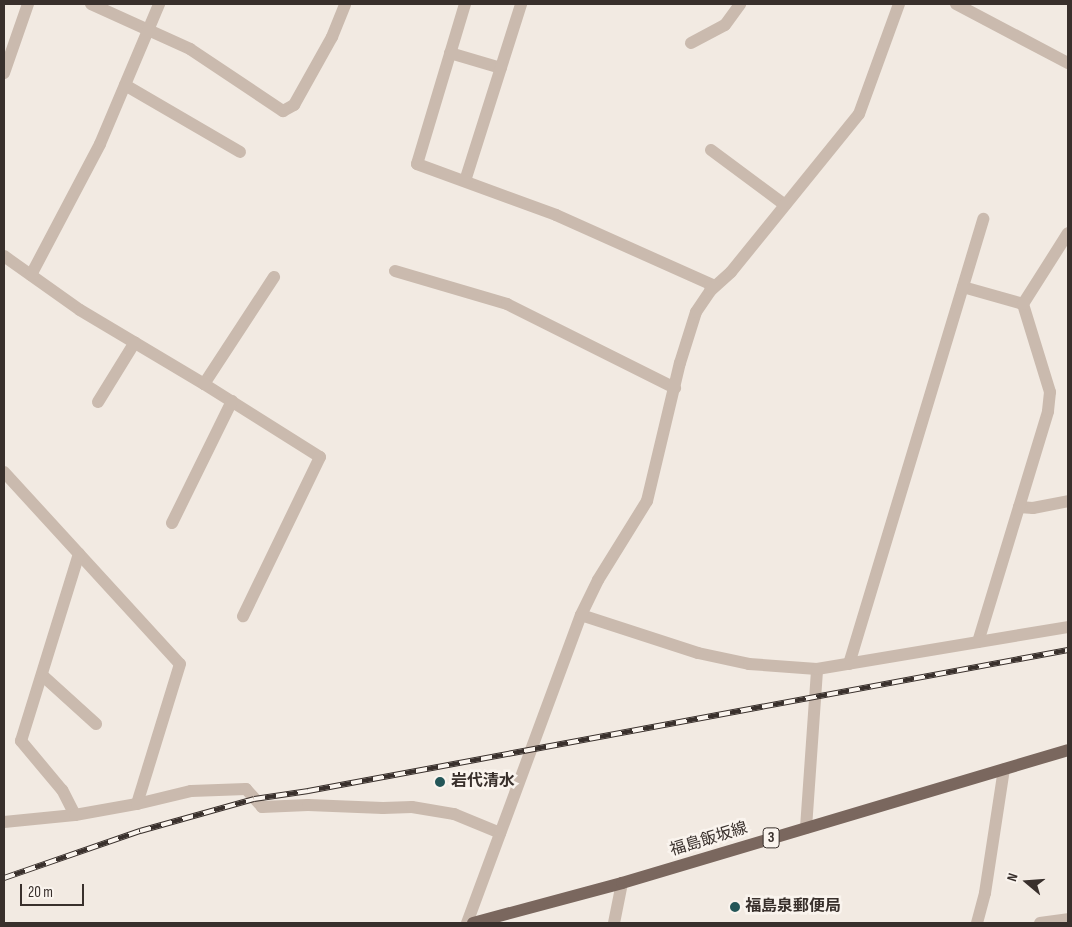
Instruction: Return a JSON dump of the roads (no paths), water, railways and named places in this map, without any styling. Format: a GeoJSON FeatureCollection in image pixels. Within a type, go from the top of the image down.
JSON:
{"type":"FeatureCollection","features":[{"type":"Feature","properties":{"kind":"main road","name":"福島飯坂線"},"geometry":{"type":"LineString","coordinates":[[473,923],[622,883],[1068,750]]}},
{"type":"Feature","properties":{"kind":"street"},"geometry":{"type":"LineString","coordinates":[[4,73],[28,4]]}},
{"type":"Feature","properties":{"kind":"street"},"geometry":{"type":"LineString","coordinates":[[91,4],[190,49],[283,111],[294,105],[332,37],[346,4]]}},
{"type":"Feature","properties":{"kind":"street"},"geometry":{"type":"LineString","coordinates":[[31,275],[100,144],[159,4]]}},
{"type":"Feature","properties":{"kind":"street"},"geometry":{"type":"LineString","coordinates":[[465,4],[417,164],[556,215],[715,286]]}},
{"type":"Feature","properties":{"kind":"street"},"geometry":{"type":"LineString","coordinates":[[465,181],[521,4]]}},
{"type":"Feature","properties":{"kind":"street"},"geometry":{"type":"LineString","coordinates":[[692,43],[725,25],[740,4]]}},
{"type":"Feature","properties":{"kind":"street"},"geometry":{"type":"LineString","coordinates":[[467,923],[581,615],[598,580],[647,501],[696,312],[715,286],[731,272],[858,114],[899,4]]}},
{"type":"Feature","properties":{"kind":"street"},"geometry":{"type":"LineString","coordinates":[[956,4],[1068,63]]}},
{"type":"Feature","properties":{"kind":"street"},"geometry":{"type":"LineString","coordinates":[[450,53],[501,68]]}},
{"type":"Feature","properties":{"kind":"street"},"geometry":{"type":"LineString","coordinates":[[124,85],[240,152]]}},
{"type":"Feature","properties":{"kind":"street"},"geometry":{"type":"LineString","coordinates":[[711,150],[786,204]]}},
{"type":"Feature","properties":{"kind":"street"},"geometry":{"type":"LineString","coordinates":[[849,664],[983,219]]}},
{"type":"Feature","properties":{"kind":"street"},"geometry":{"type":"LineString","coordinates":[[1022,304],[1068,233]]}},
{"type":"Feature","properties":{"kind":"street"},"geometry":{"type":"LineString","coordinates":[[4,256],[80,310],[232,401],[320,457],[244,616]]}},
{"type":"Feature","properties":{"kind":"street"},"geometry":{"type":"LineString","coordinates":[[395,271],[507,304],[675,388]]}},
{"type":"Feature","properties":{"kind":"street"},"geometry":{"type":"LineString","coordinates":[[204,384],[274,277]]}},
{"type":"Feature","properties":{"kind":"street"},"geometry":{"type":"LineString","coordinates":[[963,287],[1022,304]]}},
{"type":"Feature","properties":{"kind":"street"},"geometry":{"type":"LineString","coordinates":[[978,642],[1048,411],[1050,392],[1022,304]]}},
{"type":"Feature","properties":{"kind":"street"},"geometry":{"type":"LineString","coordinates":[[98,402],[135,342]]}},
{"type":"Feature","properties":{"kind":"street"},"geometry":{"type":"LineString","coordinates":[[172,523],[232,401]]}},
{"type":"Feature","properties":{"kind":"street"},"geometry":{"type":"LineString","coordinates":[[4,472],[180,664],[137,804]]}},
{"type":"Feature","properties":{"kind":"street"},"geometry":{"type":"LineString","coordinates":[[1019,506],[1033,508],[1068,501]]}},
{"type":"Feature","properties":{"kind":"street"},"geometry":{"type":"LineString","coordinates":[[75,814],[62,790],[21,741],[79,554]]}},
{"type":"Feature","properties":{"kind":"street"},"geometry":{"type":"LineString","coordinates":[[581,615],[698,653],[749,664],[817,669],[1068,627]]}},
{"type":"Feature","properties":{"kind":"street"},"geometry":{"type":"LineString","coordinates":[[806,828],[817,669]]}},
{"type":"Feature","properties":{"kind":"street"},"geometry":{"type":"LineString","coordinates":[[42,675],[96,724]]}},
{"type":"Feature","properties":{"kind":"street"},"geometry":{"type":"LineString","coordinates":[[977,923],[985,893],[1004,769]]}},
{"type":"Feature","properties":{"kind":"street"},"geometry":{"type":"LineString","coordinates":[[4,822],[75,814],[137,804],[191,791],[246,789],[262,807],[308,805],[383,808],[412,807],[454,814],[500,833]]}},
{"type":"Feature","properties":{"kind":"street"},"geometry":{"type":"LineString","coordinates":[[614,923],[622,883]]}},
{"type":"Feature","properties":{"kind":"street"},"geometry":{"type":"LineString","coordinates":[[1040,923],[1068,919]]}},
{"type":"Feature","properties":{"kind":"railway"},"geometry":{"type":"LineString","coordinates":[[4,878],[140,831],[254,799],[308,791],[1068,650]]}},
{"type":"Feature","properties":{"kind":"place","name":"岩代清水"},"geometry":{"type":"Point","coordinates":[440,782]}},
{"type":"Feature","properties":{"kind":"place","name":"福島泉郵便局"},"geometry":{"type":"Point","coordinates":[735,907]}}]}
